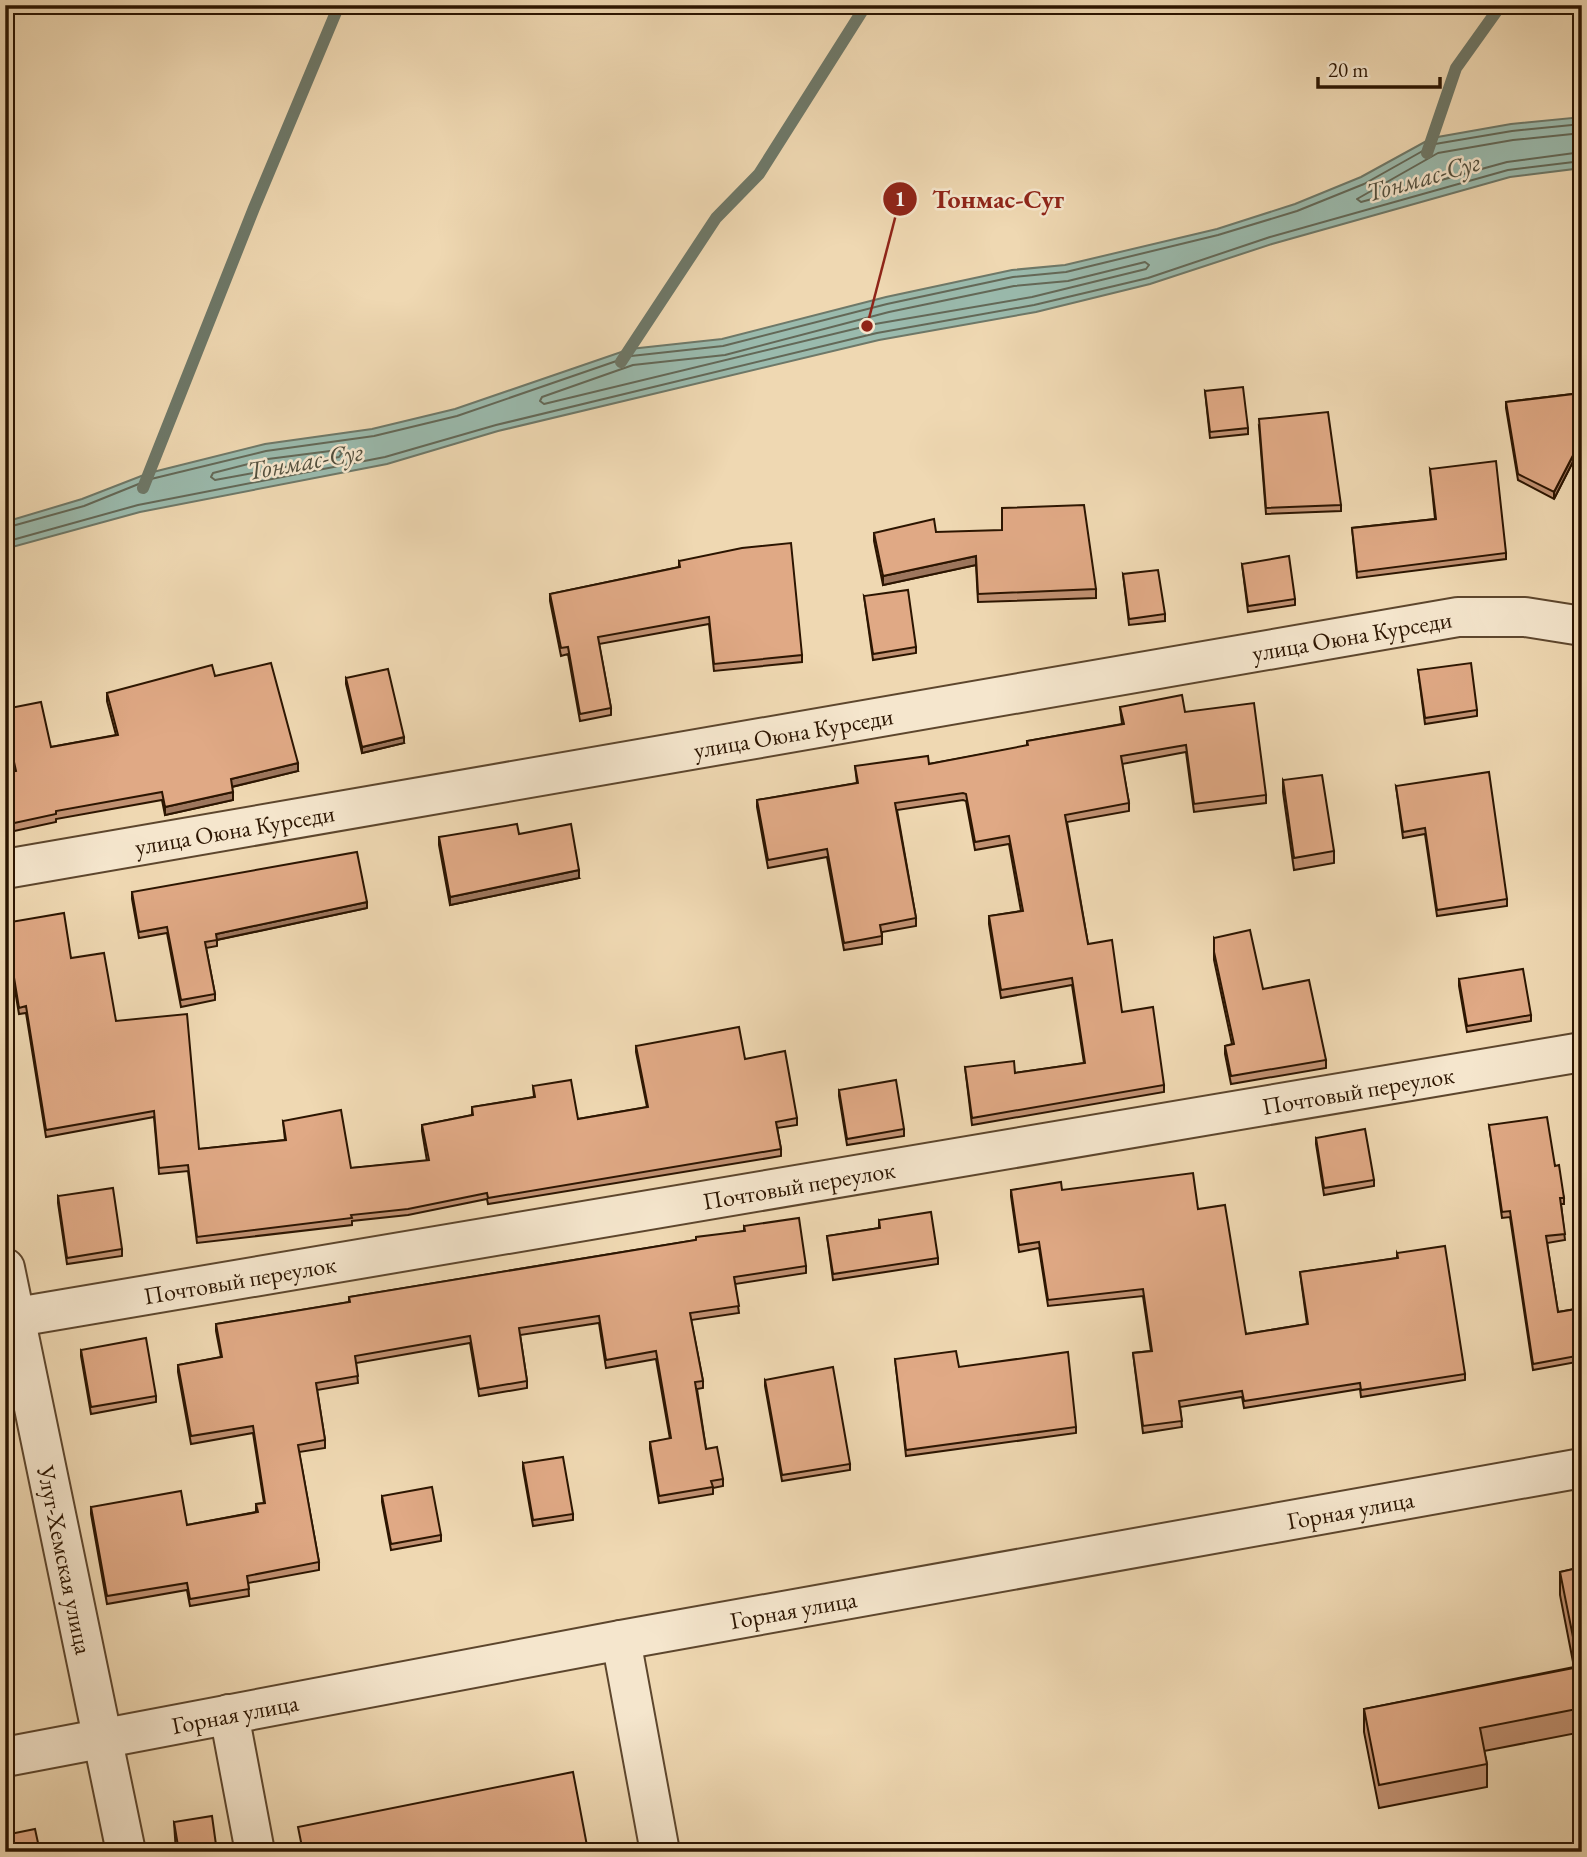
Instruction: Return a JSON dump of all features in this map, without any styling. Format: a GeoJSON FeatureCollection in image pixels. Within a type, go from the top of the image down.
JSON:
{"type":"FeatureCollection","features":[{"type":"Feature","properties":{"kind":"street","name":"улица Оюна Курседи"},"geometry":{"type":"LineString","coordinates":[[5,869],[1458,617],[1525,617],[1582,626]]}},
{"type":"Feature","properties":{"kind":"street","name":"Почтовый переулок"},"geometry":{"type":"LineString","coordinates":[[15,1340],[1582,1052]]}},
{"type":"Feature","properties":{"kind":"street","name":"Улуг-Хемская улица"},"geometry":{"type":"LineString","coordinates":[[5,1268],[15,1340],[127,1852]]}},
{"type":"Feature","properties":{"kind":"street","name":"Горная улица"},"geometry":{"type":"LineString","coordinates":[[5,1757],[621,1640],[1582,1468]]}},
{"type":"Feature","properties":{"kind":"street"},"geometry":{"type":"LineString","coordinates":[[621,1640],[660,1852]]}},
{"type":"Feature","properties":{"kind":"street"},"geometry":{"type":"LineString","coordinates":[[229,1714],[256,1852]]}},
{"type":"Feature","properties":{"kind":"water","name":"Тонмас-Суг"},"geometry":{"type":"Polygon","coordinates":[[[1582,117],[1582,168],[1510,177],[1272,244],[1150,284],[1036,312],[879,340],[498,431],[387,464],[140,512],[5,549],[5,522],[82,499],[149,473],[265,444],[372,429],[455,409],[630,349],[722,339],[886,297],[1012,270],[1065,265],[1217,229],[1295,204],[1361,177],[1432,138],[1511,124],[1582,117]]]}},
{"type":"Feature","properties":{"kind":"building"},"geometry":{"type":"Polygon","coordinates":[[[1243,387],[1248,428],[1210,432],[1205,391],[1243,387]]]}},
{"type":"Feature","properties":{"kind":"building"},"geometry":{"type":"Polygon","coordinates":[[[1582,393],[1582,438],[1554,492],[1518,474],[1506,402],[1582,393]]]}},
{"type":"Feature","properties":{"kind":"building"},"geometry":{"type":"Polygon","coordinates":[[[1328,412],[1341,505],[1266,508],[1259,419],[1328,412]]]}},
{"type":"Feature","properties":{"kind":"building"},"geometry":{"type":"Polygon","coordinates":[[[1496,461],[1506,553],[1357,572],[1352,528],[1436,519],[1430,469],[1496,461]]]}},
{"type":"Feature","properties":{"kind":"building"},"geometry":{"type":"Polygon","coordinates":[[[1084,505],[1096,589],[978,594],[976,556],[883,576],[874,533],[934,519],[936,532],[1002,530],[1002,508],[1084,505]]]}},
{"type":"Feature","properties":{"kind":"building"},"geometry":{"type":"Polygon","coordinates":[[[791,543],[802,655],[714,664],[709,617],[598,637],[611,708],[580,714],[568,647],[561,648],[550,594],[680,567],[679,561],[742,548],[791,543]]]}},
{"type":"Feature","properties":{"kind":"building"},"geometry":{"type":"Polygon","coordinates":[[[1289,556],[1295,599],[1248,606],[1242,564],[1289,556]]]}},
{"type":"Feature","properties":{"kind":"building"},"geometry":{"type":"Polygon","coordinates":[[[1158,570],[1165,614],[1129,619],[1123,574],[1158,570]]]}},
{"type":"Feature","properties":{"kind":"building"},"geometry":{"type":"Polygon","coordinates":[[[908,590],[916,647],[873,654],[864,596],[908,590]]]}},
{"type":"Feature","properties":{"kind":"building"},"geometry":{"type":"Polygon","coordinates":[[[271,663],[298,763],[231,779],[233,792],[165,807],[162,792],[56,811],[56,814],[5,825],[5,773],[16,771],[5,709],[41,702],[51,747],[118,735],[107,693],[212,665],[215,676],[271,663]]]}},
{"type":"Feature","properties":{"kind":"building"},"geometry":{"type":"Polygon","coordinates":[[[1471,663],[1477,710],[1425,718],[1418,670],[1471,663]]]}},
{"type":"Feature","properties":{"kind":"building"},"geometry":{"type":"Polygon","coordinates":[[[388,669],[404,737],[362,747],[346,678],[388,669]]]}},
{"type":"Feature","properties":{"kind":"building"},"geometry":{"type":"Polygon","coordinates":[[[1182,695],[1185,712],[1254,703],[1266,795],[1194,804],[1186,745],[1121,756],[1129,803],[1065,815],[1088,944],[1112,940],[1122,1012],[1153,1007],[1164,1085],[972,1118],[965,1067],[1014,1061],[1015,1073],[1085,1063],[1072,978],[1001,990],[989,916],[1023,911],[1009,836],[975,842],[966,794],[963,793],[895,803],[916,918],[880,925],[882,936],[844,943],[827,849],[768,860],[757,800],[858,783],[855,766],[928,756],[929,764],[1028,745],[1027,741],[1124,724],[1120,707],[1182,695]]]}},
{"type":"Feature","properties":{"kind":"building"},"geometry":{"type":"Polygon","coordinates":[[[1489,772],[1507,899],[1437,910],[1425,828],[1403,832],[1396,786],[1489,772]]]}},
{"type":"Feature","properties":{"kind":"building"},"geometry":{"type":"Polygon","coordinates":[[[1322,775],[1334,851],[1294,858],[1283,780],[1322,775]]]}},
{"type":"Feature","properties":{"kind":"building"},"geometry":{"type":"Polygon","coordinates":[[[517,824],[519,834],[571,824],[579,870],[450,897],[439,837],[517,824]]]}},
{"type":"Feature","properties":{"kind":"building"},"geometry":{"type":"Polygon","coordinates":[[[357,852],[367,902],[216,934],[217,940],[205,942],[215,994],[181,1000],[167,927],[139,932],[132,892],[357,852]]]}},
{"type":"Feature","properties":{"kind":"building"},"geometry":{"type":"Polygon","coordinates":[[[64,913],[71,958],[104,953],[116,1021],[187,1014],[199,1149],[286,1140],[283,1121],[341,1110],[351,1168],[429,1160],[422,1125],[473,1115],[472,1107],[535,1097],[533,1086],[571,1080],[578,1119],[648,1107],[636,1046],[739,1027],[745,1059],[785,1051],[797,1118],[776,1122],[781,1149],[488,1198],[487,1193],[408,1209],[351,1215],[352,1218],[197,1237],[188,1165],[159,1168],[154,1111],[46,1130],[26,1006],[19,1008],[5,923],[64,913]]]}},
{"type":"Feature","properties":{"kind":"building"},"geometry":{"type":"Polygon","coordinates":[[[1250,930],[1263,989],[1309,980],[1326,1060],[1231,1076],[1225,1046],[1234,1044],[1214,952],[1214,938],[1250,930]]]}},
{"type":"Feature","properties":{"kind":"building"},"geometry":{"type":"Polygon","coordinates":[[[1523,969],[1531,1015],[1467,1026],[1459,979],[1523,969]]]}},
{"type":"Feature","properties":{"kind":"building"},"geometry":{"type":"Polygon","coordinates":[[[896,1080],[904,1129],[847,1139],[839,1090],[896,1080]]]}},
{"type":"Feature","properties":{"kind":"building"},"geometry":{"type":"Polygon","coordinates":[[[1547,1117],[1555,1166],[1559,1165],[1564,1198],[1560,1198],[1565,1234],[1546,1236],[1558,1312],[1582,1308],[1582,1355],[1533,1364],[1510,1211],[1502,1212],[1489,1125],[1547,1117]]]}},
{"type":"Feature","properties":{"kind":"building"},"geometry":{"type":"Polygon","coordinates":[[[1365,1129],[1374,1180],[1324,1188],[1316,1138],[1365,1129]]]}},
{"type":"Feature","properties":{"kind":"building"},"geometry":{"type":"Polygon","coordinates":[[[1193,1173],[1198,1209],[1225,1205],[1246,1334],[1308,1324],[1300,1272],[1398,1258],[1397,1253],[1445,1246],[1465,1374],[1361,1390],[1360,1383],[1244,1401],[1242,1391],[1179,1401],[1182,1421],[1143,1426],[1133,1353],[1152,1351],[1143,1289],[1048,1300],[1039,1242],[1019,1245],[1011,1190],[1061,1182],[1062,1190],[1193,1173]]]}},
{"type":"Feature","properties":{"kind":"building"},"geometry":{"type":"Polygon","coordinates":[[[113,1188],[122,1249],[67,1258],[58,1196],[113,1188]]]}},
{"type":"Feature","properties":{"kind":"building"},"geometry":{"type":"Polygon","coordinates":[[[931,1212],[938,1258],[833,1274],[827,1236],[880,1228],[879,1220],[931,1212]]]}},
{"type":"Feature","properties":{"kind":"building"},"geometry":{"type":"Polygon","coordinates":[[[799,1218],[806,1266],[734,1277],[739,1306],[690,1313],[703,1381],[695,1382],[706,1449],[717,1447],[723,1479],[711,1481],[713,1487],[659,1496],[650,1442],[671,1438],[656,1351],[606,1360],[599,1316],[519,1328],[527,1381],[479,1389],[470,1336],[355,1356],[358,1376],[316,1383],[325,1440],[298,1445],[319,1562],[247,1576],[249,1589],[190,1599],[187,1583],[107,1596],[91,1507],[181,1491],[187,1525],[258,1512],[256,1504],[265,1503],[253,1426],[191,1436],[178,1365],[222,1357],[216,1324],[350,1302],[349,1297],[696,1240],[696,1237],[745,1231],[744,1226],[799,1218]]]}},
{"type":"Feature","properties":{"kind":"building"},"geometry":{"type":"Polygon","coordinates":[[[146,1338],[156,1396],[91,1407],[81,1350],[146,1338]]]}},
{"type":"Feature","properties":{"kind":"building"},"geometry":{"type":"Polygon","coordinates":[[[956,1351],[959,1367],[1068,1352],[1076,1427],[906,1450],[895,1359],[956,1351]]]}},
{"type":"Feature","properties":{"kind":"building"},"geometry":{"type":"Polygon","coordinates":[[[833,1367],[850,1464],[782,1475],[765,1380],[833,1367]]]}},
{"type":"Feature","properties":{"kind":"building"},"geometry":{"type":"Polygon","coordinates":[[[563,1457],[573,1514],[533,1520],[523,1463],[563,1457]]]}},
{"type":"Feature","properties":{"kind":"building"},"geometry":{"type":"Polygon","coordinates":[[[432,1487],[441,1535],[391,1544],[382,1496],[432,1487]]]}},
{"type":"Feature","properties":{"kind":"building"},"geometry":{"type":"Polygon","coordinates":[[[1582,1567],[1582,1708],[1480,1728],[1487,1764],[1379,1785],[1364,1709],[1579,1667],[1560,1572],[1582,1567]]]}},
{"type":"Feature","properties":{"kind":"building"},"geometry":{"type":"Polygon","coordinates":[[[573,1772],[588,1851],[303,1852],[298,1827],[573,1772]]]}},
{"type":"Feature","properties":{"kind":"building"},"geometry":{"type":"Polygon","coordinates":[[[212,1816],[217,1852],[179,1852],[174,1822],[212,1816]]]}},
{"type":"Feature","properties":{"kind":"building"},"geometry":{"type":"Polygon","coordinates":[[[35,1829],[40,1852],[5,1852],[5,1835],[35,1829]]]}},
{"type":"Feature","properties":{"kind":"waterway"},"geometry":{"type":"LineString","coordinates":[[143,488],[254,208],[339,5]]}},
{"type":"Feature","properties":{"kind":"waterway"},"geometry":{"type":"LineString","coordinates":[[621,362],[716,218],[759,174],[866,5]]}},
{"type":"Feature","properties":{"kind":"waterway"},"geometry":{"type":"LineString","coordinates":[[1427,153],[1456,68],[1501,5]]}},
{"type":"Feature","properties":{"kind":"place","name":"Тонмас-Суг"},"geometry":{"type":"Point","coordinates":[867,326]}}]}
